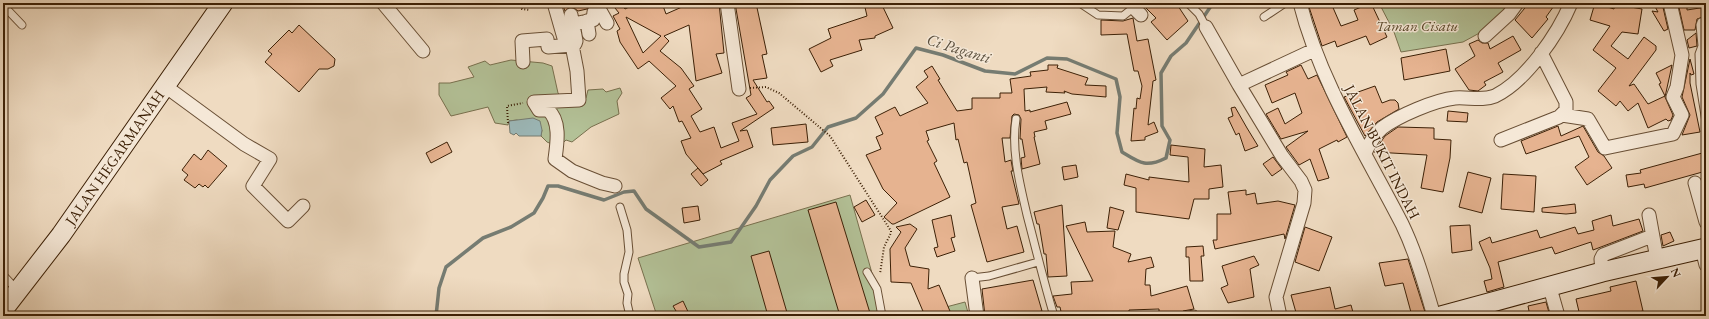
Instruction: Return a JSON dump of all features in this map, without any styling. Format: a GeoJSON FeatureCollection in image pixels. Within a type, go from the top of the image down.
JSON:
{"type":"FeatureCollection","features":[{"type":"Feature","properties":{"kind":"street","name":"JALAN HEGARMANAH"},"geometry":{"type":"LineString","coordinates":[[8,300],[61,234],[223,3]]}},
{"type":"Feature","properties":{"kind":"street"},"geometry":{"type":"LineString","coordinates":[[383,3],[423,51]]}},
{"type":"Feature","properties":{"kind":"street"},"geometry":{"type":"LineString","coordinates":[[554,3],[577,71],[579,100],[534,102],[538,110],[548,110],[553,114],[557,136],[555,159],[572,171],[602,183],[615,186]]}},
{"type":"Feature","properties":{"kind":"street"},"geometry":{"type":"LineString","coordinates":[[727,3],[740,89]]}},
{"type":"Feature","properties":{"kind":"street","name":"JALAN BUKIT INDAH"},"geometry":{"type":"LineString","coordinates":[[1300,3],[1314,50],[1409,240],[1423,277],[1434,316]]}},
{"type":"Feature","properties":{"kind":"street"},"geometry":{"type":"LineString","coordinates":[[1485,36],[1509,14],[1517,3]]}},
{"type":"Feature","properties":{"kind":"street"},"geometry":{"type":"LineString","coordinates":[[1365,153],[1371,140],[1382,128],[1417,110],[1455,98],[1494,96],[1507,88],[1531,68],[1542,53],[1571,3]]}},
{"type":"Feature","properties":{"kind":"street"},"geometry":{"type":"LineString","coordinates":[[1562,115],[1588,119],[1605,148],[1674,134],[1682,115],[1673,97],[1677,87],[1682,55],[1670,3]]}},
{"type":"Feature","properties":{"kind":"street"},"geometry":{"type":"LineString","coordinates":[[523,62],[521,35],[547,39],[548,47],[569,45],[575,44],[576,41],[572,20],[588,27],[594,12],[598,8],[607,23]]}},
{"type":"Feature","properties":{"kind":"street"},"geometry":{"type":"LineString","coordinates":[[1206,27],[1239,86],[1282,156],[1301,181],[1305,190],[1304,203],[1276,297],[1280,316]]}},
{"type":"Feature","properties":{"kind":"street"},"geometry":{"type":"LineString","coordinates":[[1239,86],[1314,50]]}},
{"type":"Feature","properties":{"kind":"street"},"geometry":{"type":"LineString","coordinates":[[1501,140],[1562,115],[1566,110],[1566,102],[1542,53]]}},
{"type":"Feature","properties":{"kind":"street"},"geometry":{"type":"LineString","coordinates":[[165,86],[244,144],[270,159],[253,186],[288,221],[303,206]]}},
{"type":"Feature","properties":{"kind":"street"},"geometry":{"type":"LineString","coordinates":[[1695,183],[1706,222]]}},
{"type":"Feature","properties":{"kind":"street"},"geometry":{"type":"LineString","coordinates":[[1649,215],[1652,236],[1658,259]]}},
{"type":"Feature","properties":{"kind":"street"},"geometry":{"type":"LineString","coordinates":[[1602,272],[1601,259],[1603,255],[1652,236]]}},
{"type":"Feature","properties":{"kind":"street"},"geometry":{"type":"LineString","coordinates":[[1441,316],[1550,288],[1602,272],[1658,259],[1705,254]]}},
{"type":"Feature","properties":{"kind":"street"},"geometry":{"type":"LineString","coordinates":[[972,278],[977,316]]}},
{"type":"Feature","properties":{"kind":"street"},"geometry":{"type":"LineString","coordinates":[[1550,288],[1558,316]]}},
{"type":"Feature","properties":{"kind":"lane"},"geometry":{"type":"LineString","coordinates":[[1080,3],[1098,15],[1123,16],[1138,9]]}},
{"type":"Feature","properties":{"kind":"lane"},"geometry":{"type":"LineString","coordinates":[[1188,3],[1199,14],[1206,27]]}},
{"type":"Feature","properties":{"kind":"lane"},"geometry":{"type":"LineString","coordinates":[[1264,17],[1285,3]]}},
{"type":"Feature","properties":{"kind":"lane"},"geometry":{"type":"LineString","coordinates":[[3,5],[22,25]]}},
{"type":"Feature","properties":{"kind":"lane"},"geometry":{"type":"LineString","coordinates":[[1706,21],[1701,22],[1700,25],[1702,46],[1699,54],[1700,84],[1706,122]]}},
{"type":"Feature","properties":{"kind":"lane"},"geometry":{"type":"LineString","coordinates":[[1016,119],[1014,145],[1019,181],[1038,262],[1054,316]]}},
{"type":"Feature","properties":{"kind":"lane"},"geometry":{"type":"LineString","coordinates":[[620,207],[627,230],[629,252],[624,274],[624,282],[628,294],[627,302],[630,316]]}},
{"type":"Feature","properties":{"kind":"lane"},"geometry":{"type":"LineString","coordinates":[[972,278],[989,276],[1038,262]]}},
{"type":"Feature","properties":{"kind":"lane"},"geometry":{"type":"LineString","coordinates":[[867,272],[877,289],[882,316]]}},
{"type":"Feature","properties":{"kind":"lane"},"geometry":{"type":"LineString","coordinates":[[3,275],[8,300]]}},
{"type":"Feature","properties":{"kind":"lane"},"geometry":{"type":"LineString","coordinates":[[1184,316],[1194,314]]}},
{"type":"Feature","properties":{"kind":"path"},"geometry":{"type":"LineString","coordinates":[[519,3],[522,9],[530,10]]}},
{"type":"Feature","properties":{"kind":"path"},"geometry":{"type":"LineString","coordinates":[[740,89],[766,87],[779,93],[830,136],[892,234],[884,247],[877,289]]}},
{"type":"Feature","properties":{"kind":"path"},"geometry":{"type":"LineString","coordinates":[[508,123],[507,106],[534,102]]}},
{"type":"Feature","properties":{"kind":"green space","name":"Taman Cisatu"},"geometry":{"type":"Polygon","coordinates":[[[1379,3],[1511,3],[1485,30],[1463,42],[1401,52],[1394,32],[1379,3]]]}},
{"type":"Feature","properties":{"kind":"green space"},"geometry":{"type":"Polygon","coordinates":[[[511,60],[543,63],[552,66],[558,93],[564,99],[586,98],[588,90],[603,89],[606,92],[620,88],[622,93],[617,101],[619,114],[591,127],[572,142],[566,140],[559,147],[547,142],[541,136],[542,130],[517,120],[509,121],[508,125],[495,123],[488,107],[451,116],[439,95],[439,83],[450,83],[474,77],[468,67],[485,61],[490,65],[511,60]]]}},
{"type":"Feature","properties":{"kind":"green space"},"geometry":{"type":"Polygon","coordinates":[[[850,195],[884,316],[657,316],[638,258],[850,195]]]}},
{"type":"Feature","properties":{"kind":"green space"},"geometry":{"type":"Polygon","coordinates":[[[965,302],[969,316],[912,316],[965,302]]]}},
{"type":"Feature","properties":{"kind":"water"},"geometry":{"type":"Polygon","coordinates":[[[533,118],[540,121],[542,130],[541,136],[519,136],[516,133],[514,135],[510,133],[509,121],[533,118]]]}},
{"type":"Feature","properties":{"kind":"building"},"geometry":{"type":"Polygon","coordinates":[[[569,3],[591,3],[587,9],[578,11],[570,7],[565,11],[563,6],[569,3]]]}},
{"type":"Feature","properties":{"kind":"building"},"geometry":{"type":"Polygon","coordinates":[[[611,3],[621,3],[625,9],[637,3],[662,3],[666,14],[691,3],[719,3],[724,53],[716,54],[722,73],[696,81],[689,25],[664,36],[669,41],[660,51],[681,68],[694,86],[689,89],[702,109],[691,116],[700,132],[714,127],[721,148],[739,141],[732,123],[757,114],[746,98],[751,95],[735,3],[756,3],[767,54],[762,55],[767,78],[753,80],[767,102],[769,101],[774,108],[740,131],[747,130],[753,147],[720,161],[722,164],[703,174],[686,154],[681,141],[691,138],[682,121],[679,122],[673,106],[670,109],[661,98],[676,86],[649,61],[638,69],[620,42],[617,31],[620,29],[613,16],[619,13],[611,3]],[[626,17],[643,53],[661,36],[626,17]]]}},
{"type":"Feature","properties":{"kind":"building"},"geometry":{"type":"Polygon","coordinates":[[[864,3],[881,3],[893,28],[875,36],[875,38],[859,40],[862,50],[830,60],[833,66],[821,72],[809,49],[831,38],[828,29],[867,16],[864,3]]]}},
{"type":"Feature","properties":{"kind":"building"},"geometry":{"type":"Polygon","coordinates":[[[1151,3],[1176,3],[1188,21],[1167,40],[1151,22],[1156,18],[1146,8],[1151,3]]]}},
{"type":"Feature","properties":{"kind":"building"},"geometry":{"type":"Polygon","coordinates":[[[1318,3],[1331,3],[1341,26],[1358,20],[1354,10],[1371,3],[1387,37],[1370,45],[1366,36],[1337,47],[1335,41],[1322,46],[1309,7],[1318,3]]]}},
{"type":"Feature","properties":{"kind":"building"},"geometry":{"type":"Polygon","coordinates":[[[1529,3],[1556,3],[1546,17],[1548,19],[1532,38],[1515,20],[1529,3]]]}},
{"type":"Feature","properties":{"kind":"building"},"geometry":{"type":"Polygon","coordinates":[[[1595,3],[1614,9],[1615,3],[1619,3],[1626,4],[1625,6],[1642,9],[1638,34],[1622,32],[1611,46],[1628,59],[1644,37],[1656,46],[1656,50],[1629,86],[1634,84],[1648,104],[1665,96],[1659,84],[1661,83],[1656,73],[1672,65],[1665,97],[1673,115],[1671,120],[1668,121],[1666,119],[1648,128],[1638,103],[1628,111],[1620,101],[1616,106],[1598,91],[1616,68],[1593,50],[1610,26],[1590,20],[1595,3]]]}},
{"type":"Feature","properties":{"kind":"building"},"geometry":{"type":"Polygon","coordinates":[[[1653,3],[1662,3],[1668,29],[1664,31],[1652,11],[1658,12],[1653,3]]]}},
{"type":"Feature","properties":{"kind":"building"},"geometry":{"type":"Polygon","coordinates":[[[1678,3],[1687,3],[1687,10],[1706,7],[1706,16],[1697,19],[1695,30],[1684,30],[1678,3]]]}},
{"type":"Feature","properties":{"kind":"building"},"geometry":{"type":"Polygon","coordinates":[[[1133,18],[1137,41],[1148,39],[1156,80],[1153,81],[1148,125],[1154,122],[1158,132],[1145,137],[1145,140],[1131,141],[1134,108],[1136,109],[1137,98],[1140,99],[1142,86],[1138,71],[1134,71],[1127,34],[1101,35],[1101,20],[1123,21],[1133,18]]]}},
{"type":"Feature","properties":{"kind":"building"},"geometry":{"type":"Polygon","coordinates":[[[299,25],[335,59],[334,66],[328,69],[319,69],[299,92],[265,62],[272,54],[268,51],[289,30],[292,33],[299,25]]]}},
{"type":"Feature","properties":{"kind":"building"},"geometry":{"type":"Polygon","coordinates":[[[1696,33],[1697,46],[1689,48],[1687,40],[1696,33]]]}},
{"type":"Feature","properties":{"kind":"building"},"geometry":{"type":"Polygon","coordinates":[[[1513,36],[1521,50],[1498,63],[1503,72],[1484,82],[1486,85],[1478,91],[1469,90],[1455,69],[1475,56],[1469,44],[1478,40],[1482,43],[1488,43],[1490,49],[1513,36]]]}},
{"type":"Feature","properties":{"kind":"building"},"geometry":{"type":"Polygon","coordinates":[[[1446,49],[1450,71],[1404,80],[1401,58],[1446,49]]]}},
{"type":"Feature","properties":{"kind":"building"},"geometry":{"type":"Polygon","coordinates":[[[1690,59],[1694,74],[1691,75],[1690,73],[1690,83],[1700,132],[1682,135],[1690,115],[1682,97],[1690,59]]]}},
{"type":"Feature","properties":{"kind":"building"},"geometry":{"type":"Polygon","coordinates":[[[1048,65],[1058,65],[1057,68],[1088,78],[1085,85],[1106,86],[1106,97],[1072,94],[1064,91],[1065,93],[1046,92],[1047,87],[1024,89],[1025,111],[1030,110],[1030,112],[1067,102],[1071,114],[1045,121],[1047,129],[1034,132],[1040,164],[1022,169],[1021,158],[1025,157],[1022,139],[1020,139],[1021,119],[1019,115],[1014,114],[1012,116],[1010,138],[1002,138],[1005,162],[1011,160],[1013,171],[1011,171],[1019,204],[1002,207],[1007,229],[1017,226],[1024,252],[987,262],[971,205],[976,203],[967,162],[964,163],[958,139],[956,140],[954,123],[926,131],[929,140],[927,141],[937,161],[934,163],[950,197],[894,224],[884,217],[897,203],[883,189],[866,155],[881,149],[876,137],[883,134],[875,117],[895,107],[900,116],[928,103],[916,87],[928,77],[924,71],[932,66],[940,79],[938,80],[957,111],[972,109],[972,98],[1000,98],[1000,93],[1012,93],[1010,79],[1031,76],[1030,72],[1048,70],[1048,65]]]}},
{"type":"Feature","properties":{"kind":"building"},"geometry":{"type":"Polygon","coordinates":[[[1301,65],[1308,79],[1317,75],[1347,137],[1319,149],[1329,178],[1318,181],[1310,159],[1299,165],[1286,147],[1308,131],[1281,139],[1266,114],[1278,108],[1285,124],[1302,113],[1295,93],[1272,103],[1265,85],[1288,75],[1286,72],[1301,65]]]}},
{"type":"Feature","properties":{"kind":"building"},"geometry":{"type":"Polygon","coordinates":[[[1375,86],[1382,103],[1395,100],[1398,103],[1399,109],[1377,122],[1365,136],[1344,97],[1375,86]]]}},
{"type":"Feature","properties":{"kind":"building"},"geometry":{"type":"Polygon","coordinates":[[[1235,107],[1258,146],[1245,151],[1239,133],[1236,135],[1228,118],[1233,116],[1231,108],[1235,107]]]}},
{"type":"Feature","properties":{"kind":"building"},"geometry":{"type":"Polygon","coordinates":[[[1448,111],[1468,113],[1467,122],[1447,121],[1448,111]]]}},
{"type":"Feature","properties":{"kind":"building"},"geometry":{"type":"Polygon","coordinates":[[[806,124],[808,142],[773,145],[771,128],[806,124]]]}},
{"type":"Feature","properties":{"kind":"building"},"geometry":{"type":"Polygon","coordinates":[[[1558,126],[1561,136],[1583,126],[1598,152],[1604,156],[1612,168],[1587,185],[1575,167],[1589,157],[1579,136],[1526,154],[1521,141],[1558,126]]]}},
{"type":"Feature","properties":{"kind":"building"},"geometry":{"type":"Polygon","coordinates":[[[1398,127],[1434,128],[1434,139],[1451,140],[1450,158],[1443,192],[1421,188],[1427,155],[1374,152],[1385,136],[1398,127]]]}},
{"type":"Feature","properties":{"kind":"building"},"geometry":{"type":"Polygon","coordinates":[[[447,142],[452,152],[431,163],[426,153],[447,142]]]}},
{"type":"Feature","properties":{"kind":"building"},"geometry":{"type":"Polygon","coordinates":[[[1171,145],[1205,149],[1204,167],[1221,165],[1223,187],[1209,189],[1209,199],[1194,199],[1189,219],[1136,212],[1136,188],[1124,185],[1126,174],[1149,180],[1149,177],[1189,182],[1188,157],[1170,155],[1171,145]]]}},
{"type":"Feature","properties":{"kind":"building"},"geometry":{"type":"Polygon","coordinates":[[[208,150],[227,166],[208,188],[205,185],[203,187],[199,184],[195,188],[184,180],[188,175],[182,170],[194,154],[201,160],[208,150]]]}},
{"type":"Feature","properties":{"kind":"building"},"geometry":{"type":"Polygon","coordinates":[[[1706,152],[1706,171],[1645,188],[1644,184],[1628,187],[1626,175],[1641,173],[1640,170],[1706,152]]]}},
{"type":"Feature","properties":{"kind":"building"},"geometry":{"type":"Polygon","coordinates":[[[1273,157],[1282,169],[1272,176],[1263,164],[1273,157]]]}},
{"type":"Feature","properties":{"kind":"building"},"geometry":{"type":"Polygon","coordinates":[[[1076,165],[1078,177],[1064,180],[1062,167],[1076,165]]]}},
{"type":"Feature","properties":{"kind":"building"},"geometry":{"type":"Polygon","coordinates":[[[698,168],[708,180],[701,186],[691,174],[698,168]]]}},
{"type":"Feature","properties":{"kind":"building"},"geometry":{"type":"Polygon","coordinates":[[[1468,172],[1491,178],[1482,213],[1459,207],[1468,172]]]}},
{"type":"Feature","properties":{"kind":"building"},"geometry":{"type":"Polygon","coordinates":[[[1503,174],[1536,176],[1534,212],[1501,209],[1503,174]]]}},
{"type":"Feature","properties":{"kind":"building"},"geometry":{"type":"Polygon","coordinates":[[[1246,190],[1246,195],[1255,193],[1257,204],[1278,201],[1295,205],[1285,239],[1284,234],[1215,249],[1213,240],[1217,240],[1217,214],[1231,214],[1228,192],[1246,190]]]}},
{"type":"Feature","properties":{"kind":"building"},"geometry":{"type":"Polygon","coordinates":[[[866,200],[875,215],[862,222],[854,207],[866,200]]]}},
{"type":"Feature","properties":{"kind":"building"},"geometry":{"type":"Polygon","coordinates":[[[836,202],[870,313],[860,316],[840,316],[808,210],[836,202]]]}},
{"type":"Feature","properties":{"kind":"building"},"geometry":{"type":"Polygon","coordinates":[[[1575,204],[1576,213],[1566,214],[1542,212],[1542,208],[1575,204]]]}},
{"type":"Feature","properties":{"kind":"building"},"geometry":{"type":"Polygon","coordinates":[[[1062,205],[1067,276],[1048,277],[1046,254],[1044,254],[1039,224],[1037,224],[1034,212],[1062,205]]]}},
{"type":"Feature","properties":{"kind":"building"},"geometry":{"type":"Polygon","coordinates":[[[698,206],[700,220],[684,223],[682,208],[698,206]]]}},
{"type":"Feature","properties":{"kind":"building"},"geometry":{"type":"Polygon","coordinates":[[[1110,207],[1124,211],[1118,230],[1107,228],[1110,207]]]}},
{"type":"Feature","properties":{"kind":"building"},"geometry":{"type":"Polygon","coordinates":[[[951,215],[955,237],[951,238],[955,251],[937,257],[934,248],[938,247],[932,220],[951,215]]]}},
{"type":"Feature","properties":{"kind":"building"},"geometry":{"type":"Polygon","coordinates":[[[1611,215],[1613,226],[1639,219],[1643,231],[1593,250],[1591,242],[1555,254],[1552,247],[1498,262],[1504,287],[1487,292],[1484,281],[1492,279],[1490,268],[1479,242],[1490,237],[1492,243],[1537,230],[1540,238],[1575,227],[1578,234],[1594,230],[1592,221],[1611,215]]]}},
{"type":"Feature","properties":{"kind":"building"},"geometry":{"type":"Polygon","coordinates":[[[1085,222],[1087,232],[1115,231],[1113,247],[1131,254],[1128,262],[1151,257],[1154,267],[1146,269],[1145,285],[1150,285],[1151,296],[1187,286],[1194,309],[1183,311],[1179,316],[1159,316],[1159,309],[1129,310],[1129,312],[1096,312],[1062,316],[1060,307],[1057,307],[1053,296],[1072,294],[1071,282],[1093,281],[1066,226],[1085,222]]]}},
{"type":"Feature","properties":{"kind":"building"},"geometry":{"type":"Polygon","coordinates":[[[910,224],[917,229],[905,248],[910,266],[929,269],[928,289],[939,285],[952,316],[925,316],[911,283],[891,282],[890,249],[901,232],[896,227],[910,224]]]}},
{"type":"Feature","properties":{"kind":"building"},"geometry":{"type":"Polygon","coordinates":[[[1470,225],[1472,250],[1452,253],[1450,226],[1470,225]]]}},
{"type":"Feature","properties":{"kind":"building"},"geometry":{"type":"Polygon","coordinates":[[[1305,227],[1332,237],[1319,271],[1295,262],[1305,227]]]}},
{"type":"Feature","properties":{"kind":"building"},"geometry":{"type":"Polygon","coordinates":[[[1670,232],[1674,241],[1663,246],[1661,235],[1670,232]]]}},
{"type":"Feature","properties":{"kind":"building"},"geometry":{"type":"Polygon","coordinates":[[[1203,246],[1204,256],[1201,256],[1203,281],[1190,281],[1189,257],[1186,257],[1186,247],[1203,246]]]}},
{"type":"Feature","properties":{"kind":"building"},"geometry":{"type":"Polygon","coordinates":[[[769,251],[788,316],[768,316],[751,256],[769,251]]]}},
{"type":"Feature","properties":{"kind":"building"},"geometry":{"type":"Polygon","coordinates":[[[1254,256],[1259,265],[1250,269],[1254,297],[1228,303],[1221,288],[1228,285],[1222,266],[1254,256]]]}},
{"type":"Feature","properties":{"kind":"building"},"geometry":{"type":"Polygon","coordinates":[[[1408,259],[1425,312],[1412,316],[1403,283],[1385,286],[1379,263],[1408,259]]]}},
{"type":"Feature","properties":{"kind":"building"},"geometry":{"type":"Polygon","coordinates":[[[1033,280],[1042,311],[1018,316],[985,316],[982,289],[1033,280]]]}},
{"type":"Feature","properties":{"kind":"building"},"geometry":{"type":"Polygon","coordinates":[[[1636,281],[1643,311],[1621,316],[1580,316],[1576,299],[1611,291],[1610,287],[1636,281]]]}},
{"type":"Feature","properties":{"kind":"building"},"geometry":{"type":"Polygon","coordinates":[[[1330,287],[1335,309],[1351,305],[1354,316],[1297,316],[1291,295],[1330,287]]]}},
{"type":"Feature","properties":{"kind":"building"},"geometry":{"type":"Polygon","coordinates":[[[683,301],[690,316],[679,316],[673,306],[683,301]]]}},
{"type":"Feature","properties":{"kind":"building"},"geometry":{"type":"Polygon","coordinates":[[[1546,302],[1550,316],[1530,316],[1528,306],[1546,302]]]}},
{"type":"Feature","properties":{"kind":"waterway","name":"Ci Paganti"},"geometry":{"type":"LineString","coordinates":[[436,316],[439,288],[446,267],[483,238],[511,227],[534,213],[548,186],[558,186],[604,200],[624,192],[634,191],[646,209],[699,247],[731,242],[756,206],[770,180],[793,156],[812,147],[828,127],[856,118],[883,94],[916,48],[943,55],[985,71],[1015,74],[1047,58],[1067,59],[1116,79],[1120,97],[1117,133],[1122,152],[1143,163],[1153,163],[1159,161],[1166,158],[1170,140],[1162,126],[1161,73],[1171,56],[1186,43],[1213,3]]}}]}
